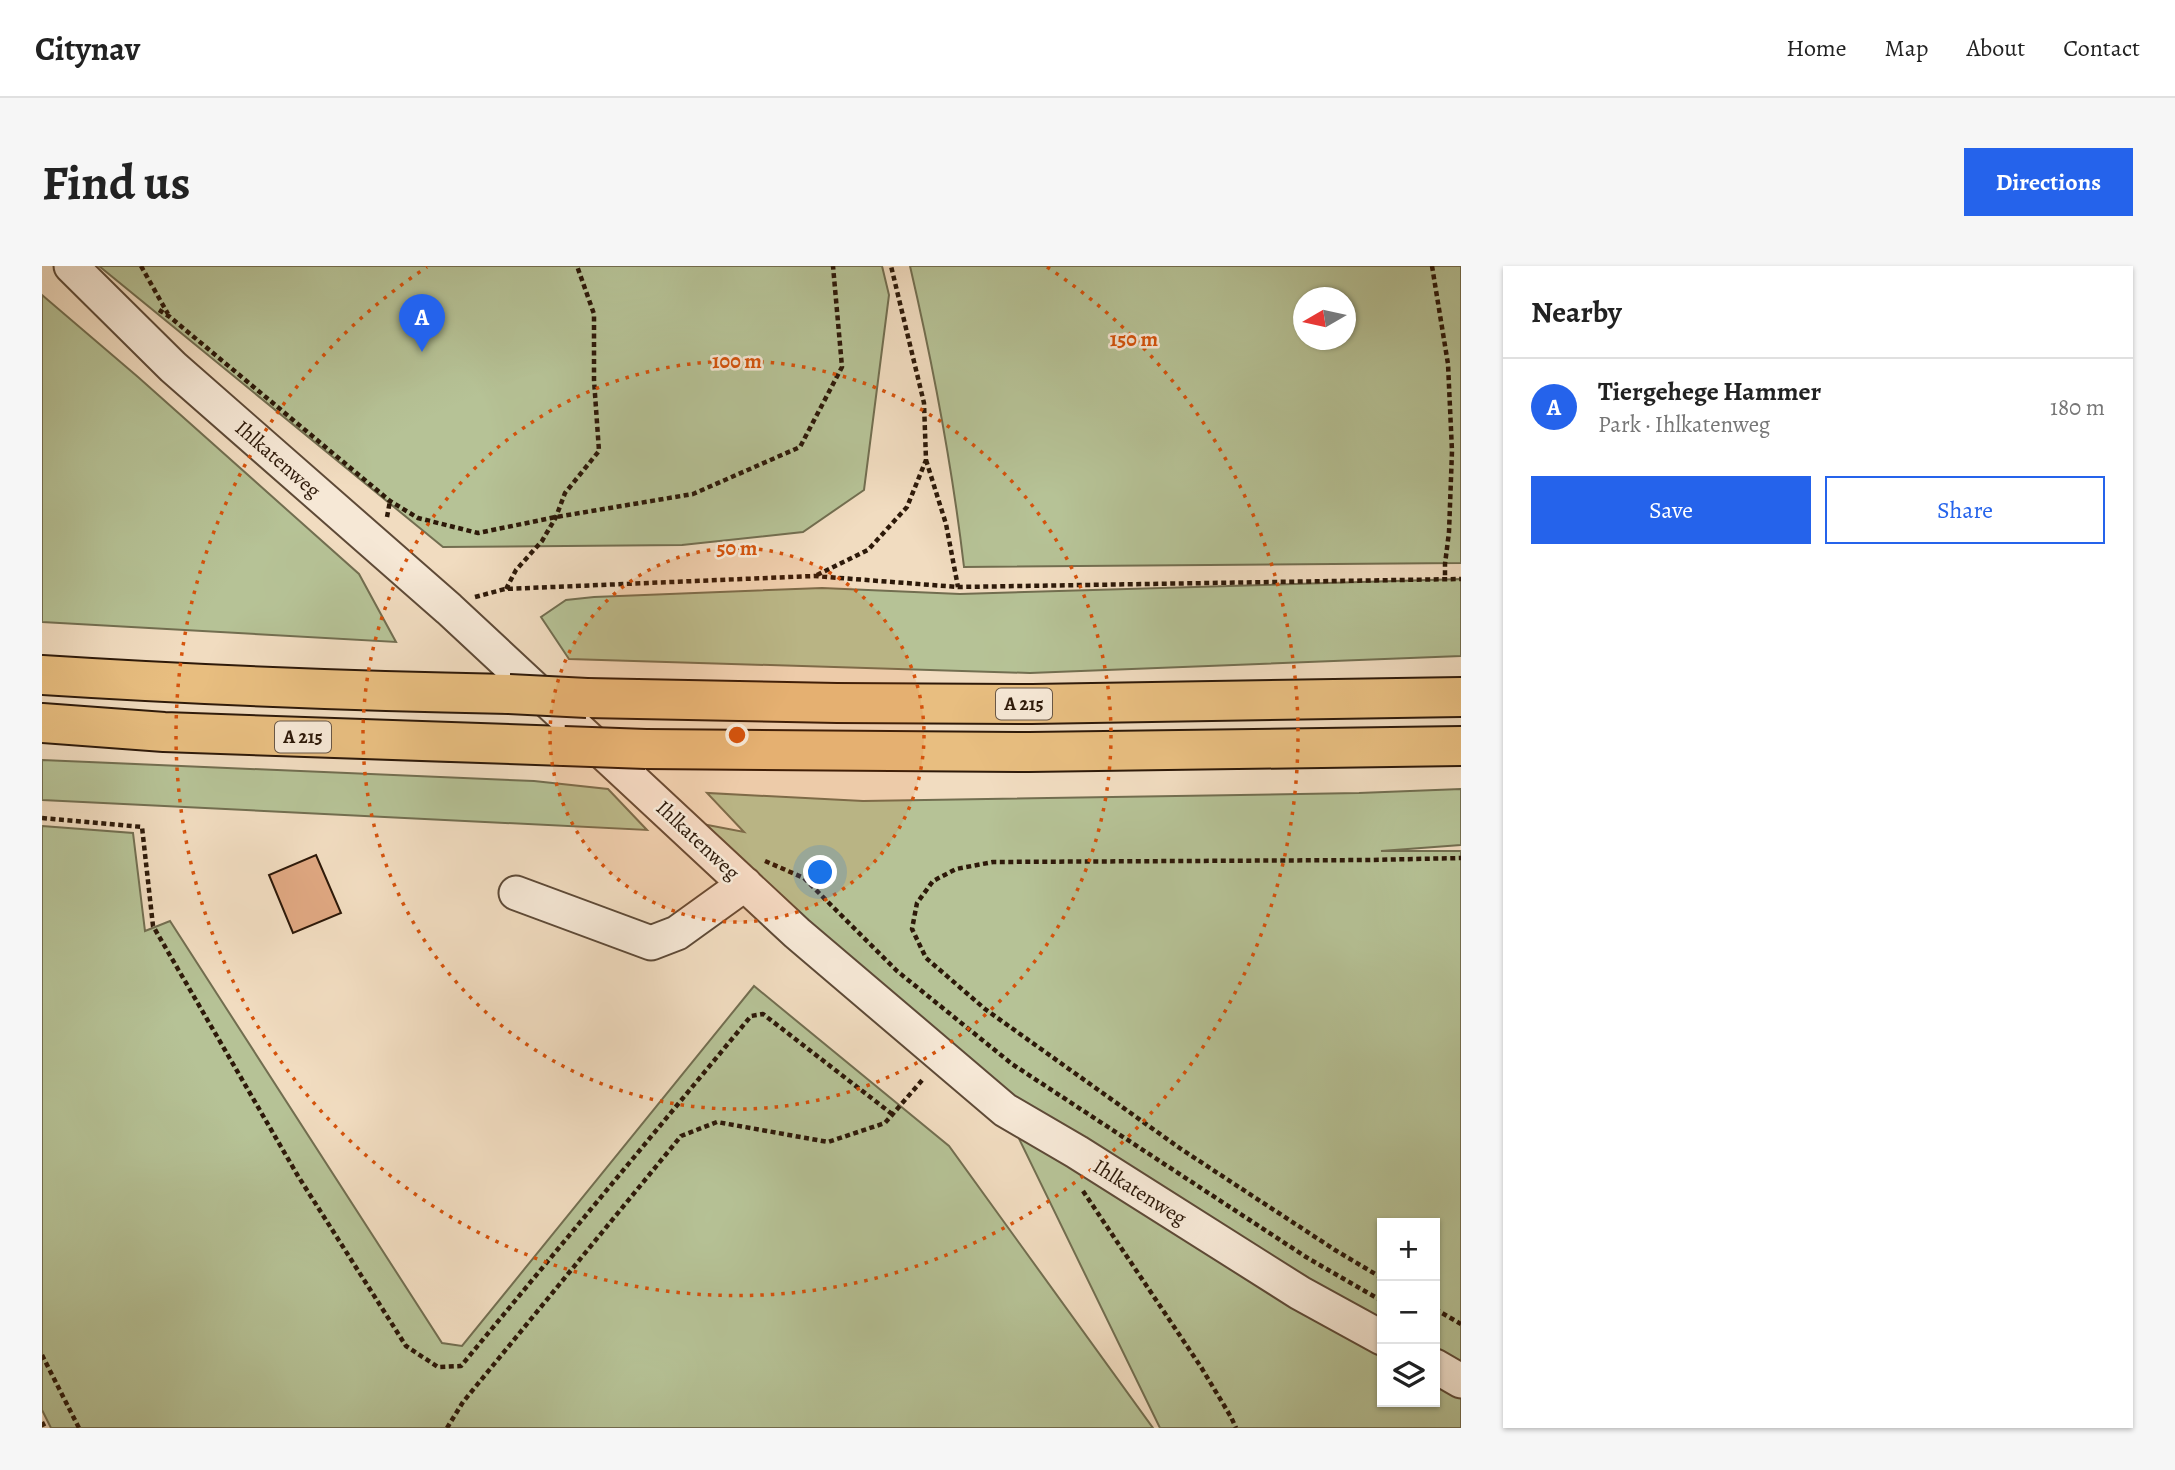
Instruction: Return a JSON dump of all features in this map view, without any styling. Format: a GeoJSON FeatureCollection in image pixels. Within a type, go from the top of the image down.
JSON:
{"type":"FeatureCollection","features":[{"type":"Feature","properties":{"kind":"highway","name":"A 215"},"geometry":{"type":"LineString","coordinates":[[42,675],[360,691],[837,703],[1032,704],[1461,697]]}},
{"type":"Feature","properties":{"kind":"highway","name":"A 215"},"geometry":{"type":"LineString","coordinates":[[42,723],[164,732],[646,750],[1029,752],[1461,746]]}},
{"type":"Feature","properties":{"kind":"street","name":"Ihlkatenweg"},"geometry":{"type":"LineString","coordinates":[[71,266],[173,367],[750,871],[797,933],[1005,1110],[1300,1293],[1377,1335]]}},
{"type":"Feature","properties":{"kind":"street"},"geometry":{"type":"LineString","coordinates":[[516,893],[651,943],[677,933],[750,871]]}},
{"type":"Feature","properties":{"kind":"street"},"geometry":{"type":"LineString","coordinates":[[1440,1369],[1461,1381]]}},
{"type":"Feature","properties":{"kind":"path"},"geometry":{"type":"LineString","coordinates":[[141,266],[170,317]]}},
{"type":"Feature","properties":{"kind":"path"},"geometry":{"type":"LineString","coordinates":[[505,589],[516,569],[542,541],[556,517],[565,493],[599,452],[594,380],[594,314],[577,266]]}},
{"type":"Feature","properties":{"kind":"path"},"geometry":{"type":"LineString","coordinates":[[149,304],[170,317],[390,501],[418,518],[478,533],[693,494],[800,447],[842,367],[833,266]]}},
{"type":"Feature","properties":{"kind":"path"},"geometry":{"type":"LineString","coordinates":[[891,266],[924,403],[926,460],[947,524],[958,587]]}},
{"type":"Feature","properties":{"kind":"path"},"geometry":{"type":"LineString","coordinates":[[1432,266],[1448,364],[1452,451],[1445,579]]}},
{"type":"Feature","properties":{"kind":"path"},"geometry":{"type":"LineString","coordinates":[[814,576],[868,550],[907,507],[926,460]]}},
{"type":"Feature","properties":{"kind":"path"},"geometry":{"type":"LineString","coordinates":[[377,516],[386,525]]}},
{"type":"Feature","properties":{"kind":"path"},"geometry":{"type":"LineString","coordinates":[[449,609],[463,600],[505,589],[814,576],[958,587],[1461,579]]}},
{"type":"Feature","properties":{"kind":"path"},"geometry":{"type":"LineString","coordinates":[[42,818],[142,827],[153,926],[298,1176],[406,1346],[438,1367],[461,1366],[751,1016],[763,1014],[892,1114]]}},
{"type":"Feature","properties":{"kind":"path"},"geometry":{"type":"LineString","coordinates":[[1377,1275],[1181,1149],[985,1009],[926,958],[912,929],[917,903],[933,881],[956,869],[993,862],[1461,858]]}},
{"type":"Feature","properties":{"kind":"path"},"geometry":{"type":"LineString","coordinates":[[750,871],[804,877],[897,971],[1012,1064],[1306,1256],[1377,1298]]}},
{"type":"Feature","properties":{"kind":"path"},"geometry":{"type":"LineString","coordinates":[[447,1428],[463,1402],[681,1136],[717,1122],[828,1142],[885,1123],[943,1056]]}},
{"type":"Feature","properties":{"kind":"path"},"geometry":{"type":"LineString","coordinates":[[1083,1191],[1201,1367],[1236,1428]]}},
{"type":"Feature","properties":{"kind":"path"},"geometry":{"type":"LineString","coordinates":[[1440,1311],[1461,1324]]}},
{"type":"Feature","properties":{"kind":"path"},"geometry":{"type":"LineString","coordinates":[[42,1355],[79,1428]]}},
{"type":"Feature","properties":{"kind":"path"},"geometry":{"type":"LineString","coordinates":[[42,1422],[45,1428]]}},
{"type":"Feature","properties":{"kind":"green space"},"geometry":{"type":"Polygon","coordinates":[[[99,266],[882,266],[889,295],[864,490],[803,532],[682,545],[443,547],[99,266]]]}},
{"type":"Feature","properties":{"kind":"green space"},"geometry":{"type":"Polygon","coordinates":[[[910,266],[1461,266],[1461,563],[964,567],[934,378],[910,266]]]}},
{"type":"Feature","properties":{"kind":"green space"},"geometry":{"type":"Polygon","coordinates":[[[42,295],[359,574],[396,642],[42,622],[42,295]]]}},
{"type":"Feature","properties":{"kind":"green space"},"geometry":{"type":"Polygon","coordinates":[[[1461,579],[1461,656],[1030,673],[569,659],[541,617],[566,600],[594,597],[822,588],[960,594],[1461,579]]]}},
{"type":"Feature","properties":{"kind":"green space"},"geometry":{"type":"Polygon","coordinates":[[[42,760],[534,781],[608,789],[647,830],[42,800],[42,760]]]}},
{"type":"Feature","properties":{"kind":"green space"},"geometry":{"type":"Polygon","coordinates":[[[1461,789],[1461,845],[1381,851],[1461,851],[1461,1428],[1160,1428],[1005,1110],[676,819],[744,832],[707,793],[863,801],[1461,789]]]}},
{"type":"Feature","properties":{"kind":"green space"},"geometry":{"type":"Polygon","coordinates":[[[42,826],[133,833],[145,931],[170,921],[442,1343],[462,1346],[754,986],[949,1146],[1153,1428],[51,1428],[42,1410],[42,826]]]}},
{"type":"Feature","properties":{"kind":"building"},"geometry":{"type":"Polygon","coordinates":[[[316,855],[341,913],[293,933],[269,875],[316,855]]]}},
{"type":"Feature","properties":{"kind":"place","name":"Tiergehege Hammer"},"geometry":{"type":"Point","coordinates":[422,352]}}]}
